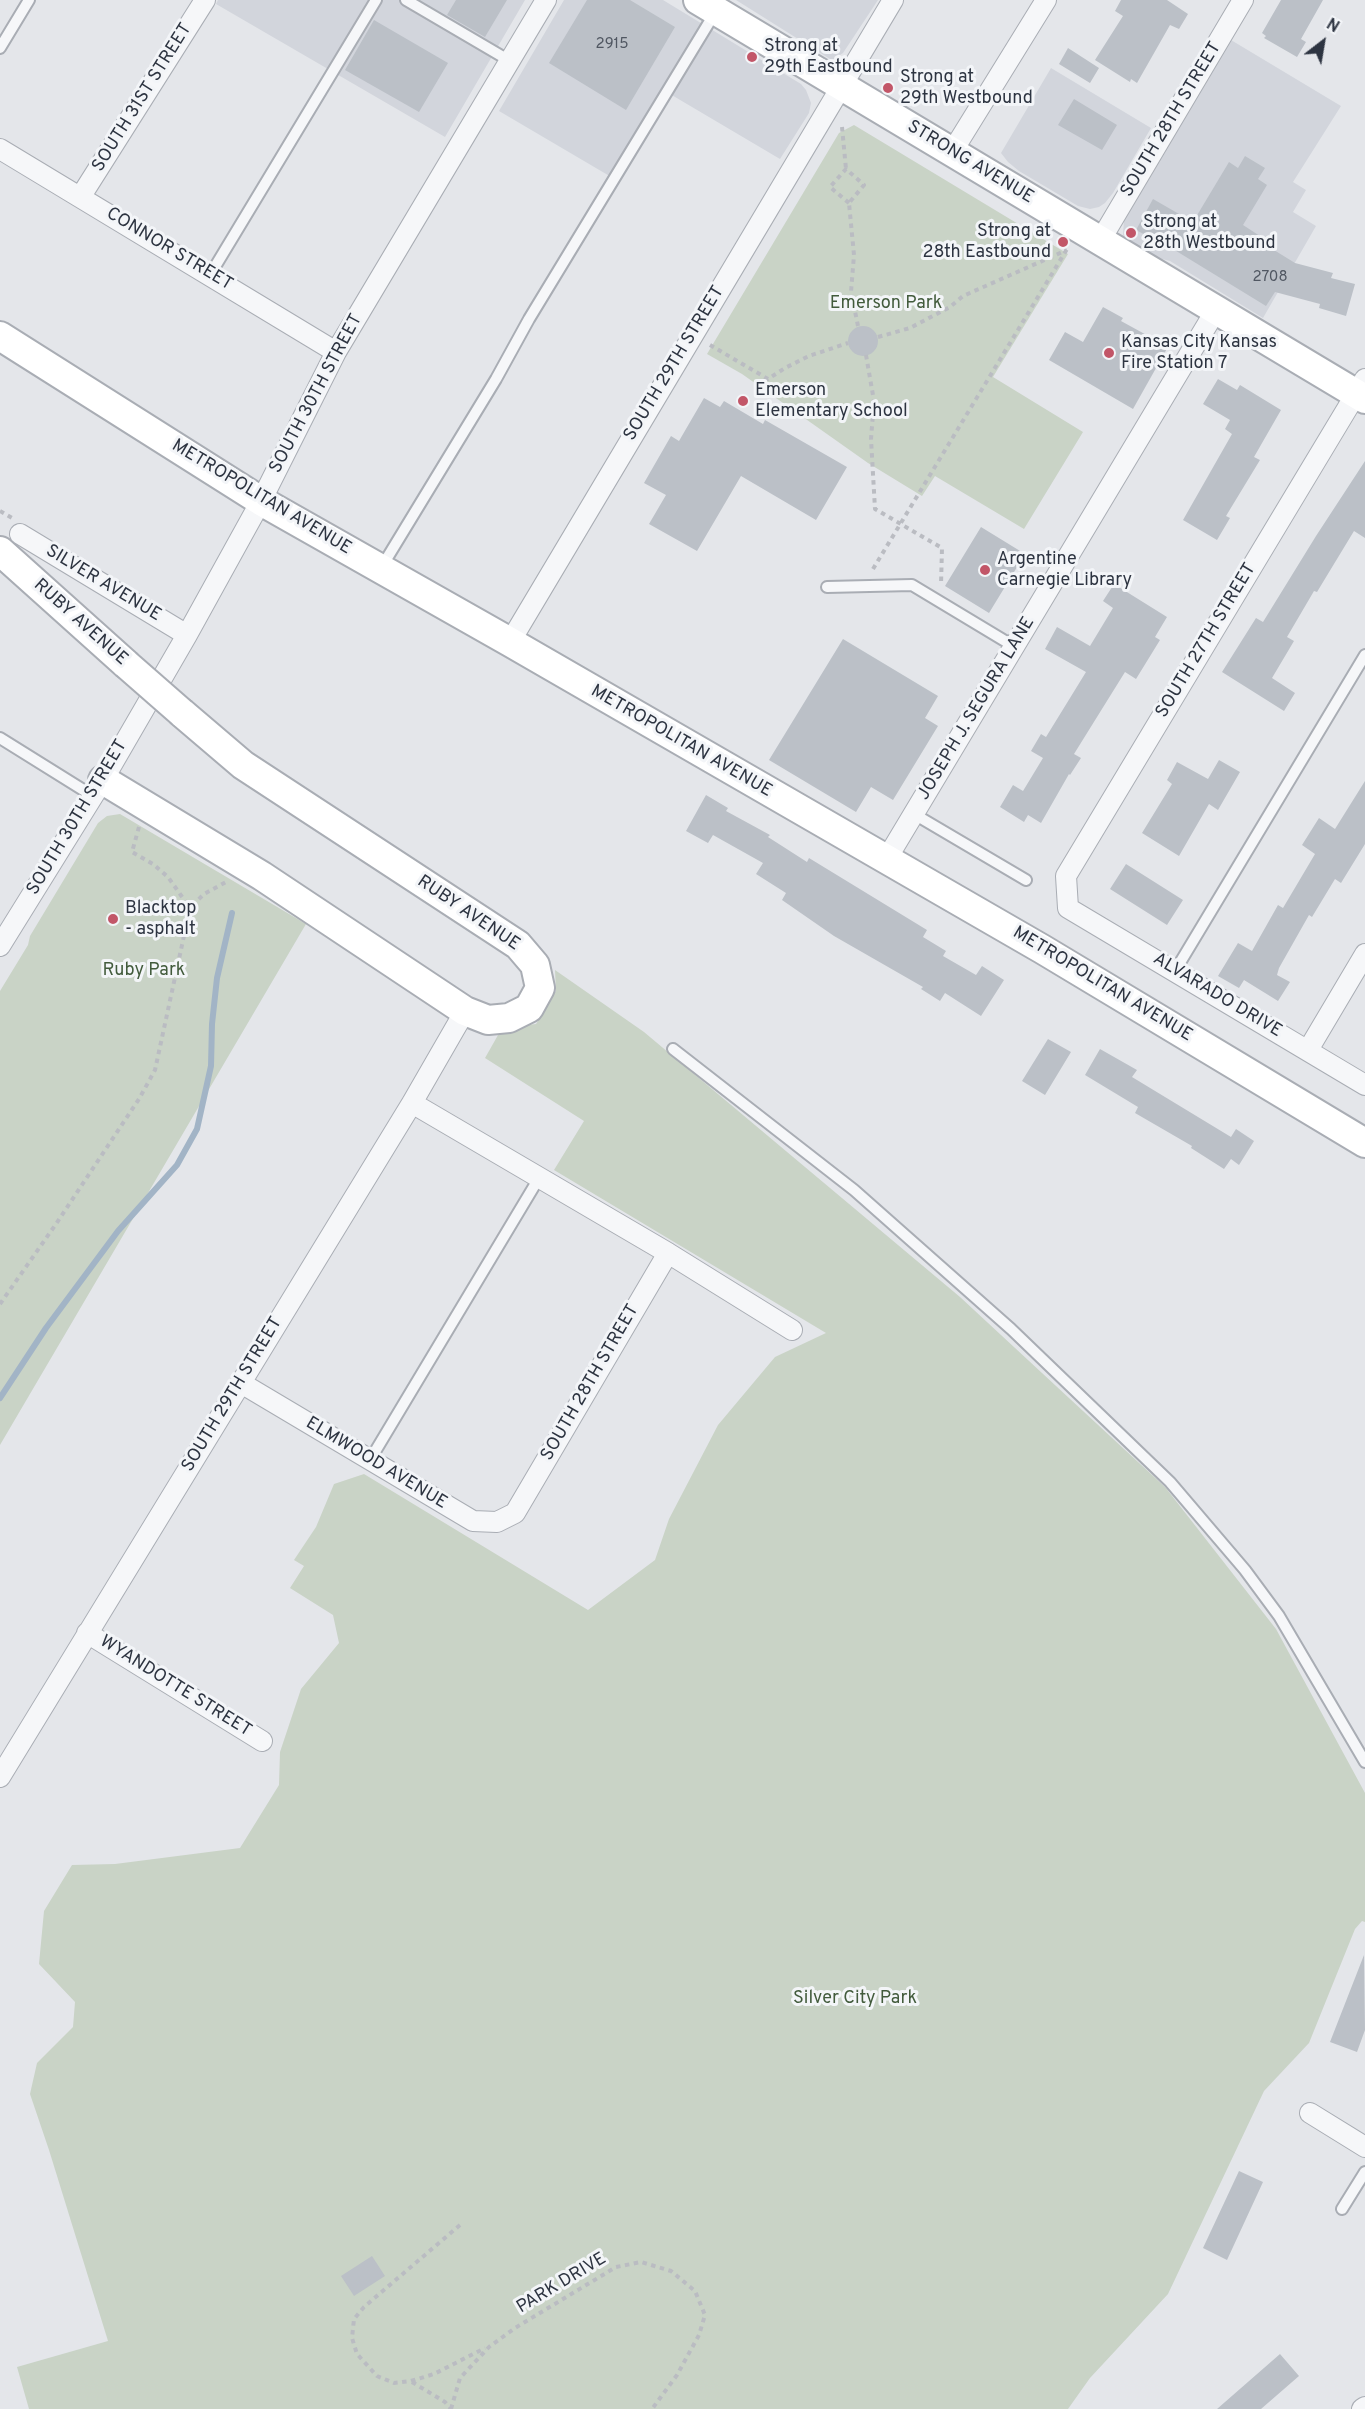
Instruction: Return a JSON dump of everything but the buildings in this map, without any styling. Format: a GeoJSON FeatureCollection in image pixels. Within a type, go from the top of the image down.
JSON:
{"type":"FeatureCollection","features":[{"type":"Feature","properties":{"kind":"street","name":"SOUTH 31ST STREET"},"geometry":{"type":"LineString","coordinates":[[81,196],[205,0]]}},
{"type":"Feature","properties":{"kind":"street","name":"SOUTH 30TH STREET"},"geometry":{"type":"LineString","coordinates":[[1,942],[98,788],[187,635],[261,501],[336,352],[546,0]]}},
{"type":"Feature","properties":{"kind":"street","name":"SOUTH 29TH STREET"},"geometry":{"type":"LineString","coordinates":[[510,642],[892,0]]}},
{"type":"Feature","properties":{"kind":"street"},"geometry":{"type":"LineString","coordinates":[[952,152],[1047,0]]}},
{"type":"Feature","properties":{"kind":"street","name":"SOUTH 28TH STREET"},"geometry":{"type":"LineString","coordinates":[[1100,241],[1243,0]]}},
{"type":"Feature","properties":{"kind":"street","name":"STRONG AVENUE"},"geometry":{"type":"LineString","coordinates":[[712,4],[840,86],[1100,241],[1216,310],[1362,391]]}},
{"type":"Feature","properties":{"kind":"street","name":"CONNOR STREET"},"geometry":{"type":"LineString","coordinates":[[0,149],[336,352]]}},
{"type":"Feature","properties":{"kind":"street","name":"JOSEPH J. SEGURA LANE"},"geometry":{"type":"LineString","coordinates":[[886,860],[1216,310]]}},
{"type":"Feature","properties":{"kind":"street","name":"METROPOLITAN AVENUE"},"geometry":{"type":"LineString","coordinates":[[0,336],[261,501],[1042,949],[1365,1143]]}},
{"type":"Feature","properties":{"kind":"street","name":"SOUTH 27TH STREET"},"geometry":{"type":"LineString","coordinates":[[1068,908],[1066,876],[1362,391]]}},
{"type":"Feature","properties":{"kind":"street","name":"SILVER AVENUE"},"geometry":{"type":"LineString","coordinates":[[10,543],[187,635]]}},
{"type":"Feature","properties":{"kind":"street","name":"RUBY AVENUE"},"geometry":{"type":"LineString","coordinates":[[10,543],[126,664],[243,765],[518,945],[535,965],[540,988],[529,1008],[509,1018],[488,1020],[465,1011],[262,876],[98,788]]}},
{"type":"Feature","properties":{"kind":"street","name":"ALVARADO DRIVE"},"geometry":{"type":"LineString","coordinates":[[1068,908],[1365,1085]]}},
{"type":"Feature","properties":{"kind":"street"},"geometry":{"type":"LineString","coordinates":[[1308,1050],[1365,954]]}},
{"type":"Feature","properties":{"kind":"street","name":"SOUTH 29TH STREET"},"geometry":{"type":"LineString","coordinates":[[0,1777],[412,1103],[465,1011]]}},
{"type":"Feature","properties":{"kind":"street"},"geometry":{"type":"LineString","coordinates":[[412,1103],[668,1252],[792,1330]]}},
{"type":"Feature","properties":{"kind":"street","name":"SOUTH 28TH STREET"},"geometry":{"type":"LineString","coordinates":[[515,1513],[668,1252]]}},
{"type":"Feature","properties":{"kind":"street","name":"ELMWOOD AVENUE"},"geometry":{"type":"LineString","coordinates":[[241,1383],[473,1521],[497,1522],[515,1513]]}},
{"type":"Feature","properties":{"kind":"street","name":"WYANDOTTE STREET"},"geometry":{"type":"LineString","coordinates":[[87,1634],[262,1741]]}},
{"type":"Feature","properties":{"kind":"street"},"geometry":{"type":"LineString","coordinates":[[1310,2113],[1365,2147]]}},
{"type":"Feature","properties":{"kind":"lane"},"geometry":{"type":"LineString","coordinates":[[0,48],[29,0]]}},
{"type":"Feature","properties":{"kind":"lane"},"geometry":{"type":"LineString","coordinates":[[210,275],[376,0]]}},
{"type":"Feature","properties":{"kind":"lane"},"geometry":{"type":"LineString","coordinates":[[406,0],[510,61]]}},
{"type":"Feature","properties":{"kind":"lane"},"geometry":{"type":"LineString","coordinates":[[380,569],[496,379],[528,319],[712,4]]}},
{"type":"Feature","properties":{"kind":"lane"},"geometry":{"type":"LineString","coordinates":[[827,587],[912,585],[1015,647]]}},
{"type":"Feature","properties":{"kind":"lane"},"geometry":{"type":"LineString","coordinates":[[1175,971],[1365,655]]}},
{"type":"Feature","properties":{"kind":"lane"},"geometry":{"type":"LineString","coordinates":[[0,738],[98,788]]}},
{"type":"Feature","properties":{"kind":"lane"},"geometry":{"type":"LineString","coordinates":[[914,814],[1026,880]]}},
{"type":"Feature","properties":{"kind":"lane"},"geometry":{"type":"LineString","coordinates":[[673,1049],[870,1205],[1011,1329],[1170,1482],[1245,1570],[1279,1616],[1365,1762]]}},
{"type":"Feature","properties":{"kind":"lane"},"geometry":{"type":"LineString","coordinates":[[370,1460],[539,1178]]}},
{"type":"Feature","properties":{"kind":"lane"},"geometry":{"type":"LineString","coordinates":[[1342,2209],[1365,2172]]}},
{"type":"Feature","properties":{"kind":"path"},"geometry":{"type":"LineString","coordinates":[[842,128],[846,169],[864,185],[849,203]]}},
{"type":"Feature","properties":{"kind":"path"},"geometry":{"type":"LineString","coordinates":[[846,169],[830,187],[849,203],[854,255],[851,292],[858,326]]}},
{"type":"Feature","properties":{"kind":"path"},"geometry":{"type":"LineString","coordinates":[[873,569],[1067,249],[963,296],[950,308],[910,328],[878,337]]}},
{"type":"Feature","properties":{"kind":"path"},"geometry":{"type":"LineString","coordinates":[[709,345],[768,379],[809,356],[848,343]]}},
{"type":"Feature","properties":{"kind":"path"},"geometry":{"type":"LineString","coordinates":[[866,355],[874,401],[871,439],[875,509],[942,548],[940,590]]}},
{"type":"Feature","properties":{"kind":"path"},"geometry":{"type":"LineString","coordinates":[[141,822],[132,852],[153,864],[168,877],[190,908]]}},
{"type":"Feature","properties":{"kind":"path"},"geometry":{"type":"LineString","coordinates":[[0,1304],[95,1167],[139,1099],[154,1071],[181,939],[190,908],[204,894],[235,877]]}},
{"type":"Feature","properties":{"kind":"path"},"geometry":{"type":"LineString","coordinates":[[460,2225],[364,2307],[354,2319],[352,2338],[357,2354],[377,2376],[394,2383],[434,2374],[489,2347]]}},
{"type":"Feature","properties":{"kind":"path","name":"PARK DRIVE"},"geometry":{"type":"LineString","coordinates":[[451,2409],[460,2378],[489,2347],[515,2328],[616,2267],[641,2262],[671,2271],[695,2291],[705,2314],[699,2335],[652,2409]]}},
{"type":"Feature","properties":{"kind":"path"},"geometry":{"type":"LineString","coordinates":[[411,2381],[445,2402],[451,2409]]}},
{"type":"Feature","properties":{"kind":"shaded area"},"geometry":{"type":"Polygon","coordinates":[[[218,0],[525,0],[445,137],[216,4],[218,0]]]}},
{"type":"Feature","properties":{"kind":"shaded area"},"geometry":{"type":"Polygon","coordinates":[[[564,0],[663,0],[801,84],[811,103],[809,113],[780,159],[670,94],[618,181],[499,111],[564,0]]]}},
{"type":"Feature","properties":{"kind":"shaded area"},"geometry":{"type":"Polygon","coordinates":[[[736,0],[878,0],[843,53],[830,59],[736,0]]]}},
{"type":"Feature","properties":{"kind":"shaded area"},"geometry":{"type":"Polygon","coordinates":[[[1231,40],[1341,106],[1293,182],[1306,190],[1293,212],[1316,226],[1263,318],[1170,261],[1154,257],[1129,243],[1123,235],[1127,212],[1231,40]]]}},
{"type":"Feature","properties":{"kind":"shaded area"},"geometry":{"type":"Polygon","coordinates":[[[1051,68],[1151,128],[1113,193],[1099,207],[1090,209],[1078,206],[1019,171],[1001,153],[1051,68]]]}},
{"type":"Feature","properties":{"kind":"green space","name":"Emerson Park"},"geometry":{"type":"Polygon","coordinates":[[[854,125],[1068,254],[993,377],[1083,432],[1024,529],[935,476],[922,496],[868,463],[742,374],[707,354],[839,133],[854,125]]]}},
{"type":"Feature","properties":{"kind":"green space","name":"Ruby Park"},"geometry":{"type":"Polygon","coordinates":[[[120,814],[306,924],[0,1445],[0,991],[98,823],[107,816],[120,814]]]}},
{"type":"Feature","properties":{"kind":"green space","name":"Silver City Park"},"geometry":{"type":"Polygon","coordinates":[[[555,970],[644,1032],[960,1297],[1165,1487],[1276,1629],[1365,1793],[1365,1922],[1362,1921],[1355,1929],[1309,2043],[1264,2091],[1168,2294],[1090,2378],[1068,2409],[29,2409],[17,2367],[108,2341],[30,2094],[37,2063],[73,2027],[75,2002],[39,1964],[44,1911],[72,1865],[115,1864],[240,1848],[279,1785],[280,1752],[301,1689],[339,1643],[333,1615],[290,1588],[304,1566],[294,1560],[316,1527],[334,1484],[364,1474],[588,1610],[655,1560],[669,1519],[718,1425],[775,1357],[826,1333],[554,1170],[584,1121],[485,1058],[502,1028],[536,1024],[556,991],[555,970]]]}},
{"type":"Feature","properties":{"kind":"waterway"},"geometry":{"type":"LineString","coordinates":[[0,1398],[46,1328],[118,1231],[177,1165],[197,1129],[211,1066],[212,1024],[217,978],[232,913]]}},
{"type":"Feature","properties":{"kind":"place","name":"Strong at 29th Eastbound"},"geometry":{"type":"Point","coordinates":[752,57]}},
{"type":"Feature","properties":{"kind":"place","name":"Strong at 29th Westbound"},"geometry":{"type":"Point","coordinates":[888,88]}},
{"type":"Feature","properties":{"kind":"place","name":"Strong at 28th Westbound"},"geometry":{"type":"Point","coordinates":[1131,233]}},
{"type":"Feature","properties":{"kind":"place","name":"Strong at 28th Eastbound"},"geometry":{"type":"Point","coordinates":[1063,242]}},
{"type":"Feature","properties":{"kind":"place","name":"Kansas City Kansas Fire Station 7"},"geometry":{"type":"Point","coordinates":[1109,353]}},
{"type":"Feature","properties":{"kind":"place","name":"Emerson Elementary School"},"geometry":{"type":"Point","coordinates":[743,401]}},
{"type":"Feature","properties":{"kind":"place","name":"Argentine Carnegie Library"},"geometry":{"type":"Point","coordinates":[985,570]}},
{"type":"Feature","properties":{"kind":"place","name":"Blacktop - asphalt"},"geometry":{"type":"Point","coordinates":[113,919]}}]}
